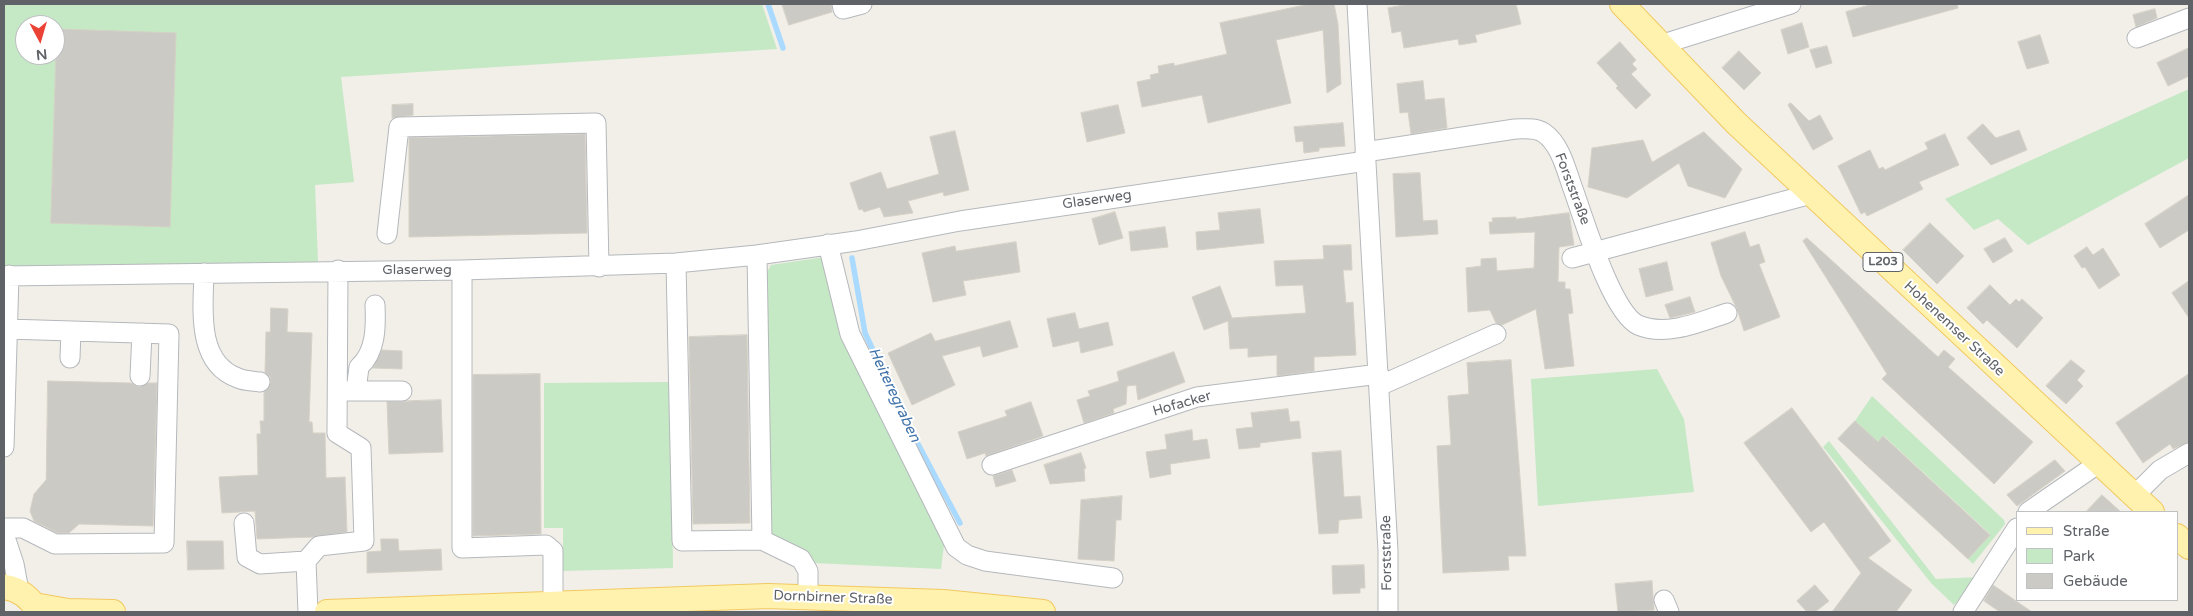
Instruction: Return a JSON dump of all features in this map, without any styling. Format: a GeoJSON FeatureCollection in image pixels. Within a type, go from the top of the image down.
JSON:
{"type":"FeatureCollection","features":[{"type":"Feature","properties":{"kind":"main road","name":"Hohenemser Straße"},"geometry":{"type":"LineString","coordinates":[[1622,4],[1660,46],[1736,123],[2151,511]]}},
{"type":"Feature","properties":{"kind":"main road"},"geometry":{"type":"LineString","coordinates":[[2178,537],[2189,547]]}},
{"type":"Feature","properties":{"kind":"main road","name":"Dornbirner Straße"},"geometry":{"type":"LineString","coordinates":[[327,612],[553,604],[652,606],[808,597],[943,602],[1043,612]]}},
{"type":"Feature","properties":{"kind":"main road"},"geometry":{"type":"LineString","coordinates":[[24,599],[68,611],[113,612]]}},
{"type":"Feature","properties":{"kind":"street"},"geometry":{"type":"LineString","coordinates":[[842,4],[843,9],[862,4]]}},
{"type":"Feature","properties":{"kind":"street","name":"Forststraße"},"geometry":{"type":"LineString","coordinates":[[1357,4],[1388,551],[1386,609]]}},
{"type":"Feature","properties":{"kind":"street"},"geometry":{"type":"LineString","coordinates":[[1660,46],[1791,4]]}},
{"type":"Feature","properties":{"kind":"street"},"geometry":{"type":"LineString","coordinates":[[2137,38],[2189,18]]}},
{"type":"Feature","properties":{"kind":"street"},"geometry":{"type":"LineString","coordinates":[[387,234],[399,127],[596,123],[599,267]]}},
{"type":"Feature","properties":{"kind":"street","name":"Forststraße"},"geometry":{"type":"LineString","coordinates":[[1366,156],[1515,129],[1535,129],[1545,133],[1561,156],[1595,251],[1620,308],[1627,317],[1638,325],[1653,328],[1682,327],[1727,313]]}},
{"type":"Feature","properties":{"kind":"street","name":"Glaserweg"},"geometry":{"type":"LineString","coordinates":[[6,276],[338,270],[462,270],[676,263],[757,255],[828,244],[1366,156]]}},
{"type":"Feature","properties":{"kind":"street"},"geometry":{"type":"LineString","coordinates":[[1572,258],[1811,194]]}},
{"type":"Feature","properties":{"kind":"street"},"geometry":{"type":"LineString","coordinates":[[828,244],[850,334],[956,547],[967,555],[985,561],[1113,578]]}},
{"type":"Feature","properties":{"kind":"street"},"geometry":{"type":"LineString","coordinates":[[757,255],[762,540]]}},
{"type":"Feature","properties":{"kind":"street"},"geometry":{"type":"LineString","coordinates":[[676,263],[682,541],[762,540],[800,559],[808,571],[808,597]]}},
{"type":"Feature","properties":{"kind":"street"},"geometry":{"type":"LineString","coordinates":[[308,612],[306,561],[319,546],[364,541],[361,448],[337,433],[346,391],[338,270]]}},
{"type":"Feature","properties":{"kind":"street"},"geometry":{"type":"LineString","coordinates":[[462,270],[462,548],[546,545],[553,551],[553,604]]}},
{"type":"Feature","properties":{"kind":"street"},"geometry":{"type":"LineString","coordinates":[[204,273],[203,331],[216,364],[237,378],[260,382]]}},
{"type":"Feature","properties":{"kind":"street"},"geometry":{"type":"LineString","coordinates":[[4,447],[6,276]]}},
{"type":"Feature","properties":{"kind":"street"},"geometry":{"type":"LineString","coordinates":[[346,391],[359,367],[367,360],[376,331],[375,305]]}},
{"type":"Feature","properties":{"kind":"street"},"geometry":{"type":"LineString","coordinates":[[4,528],[23,528],[55,544],[164,543],[169,334],[71,331],[6,335]]}},
{"type":"Feature","properties":{"kind":"street"},"geometry":{"type":"LineString","coordinates":[[70,358],[71,331]]}},
{"type":"Feature","properties":{"kind":"street"},"geometry":{"type":"LineString","coordinates":[[140,376],[142,333]]}},
{"type":"Feature","properties":{"kind":"street"},"geometry":{"type":"LineString","coordinates":[[1379,380],[1496,334]]}},
{"type":"Feature","properties":{"kind":"street","name":"Hofacker"},"geometry":{"type":"LineString","coordinates":[[992,465],[1197,396],[1379,380]]}},
{"type":"Feature","properties":{"kind":"street"},"geometry":{"type":"LineString","coordinates":[[346,391],[402,392]]}},
{"type":"Feature","properties":{"kind":"street"},"geometry":{"type":"LineString","coordinates":[[2134,496],[2160,470],[2189,453]]}},
{"type":"Feature","properties":{"kind":"street"},"geometry":{"type":"LineString","coordinates":[[2029,511],[2098,463]]}},
{"type":"Feature","properties":{"kind":"street"},"geometry":{"type":"LineString","coordinates":[[244,523],[246,557],[260,564],[306,561]]}},
{"type":"Feature","properties":{"kind":"street"},"geometry":{"type":"LineString","coordinates":[[1963,612],[2016,530]]}},
{"type":"Feature","properties":{"kind":"street"},"geometry":{"type":"LineString","coordinates":[[4,534],[24,599]]}},
{"type":"Feature","properties":{"kind":"green space"},"geometry":{"type":"Polygon","coordinates":[[[4,4],[762,4],[777,49],[341,77],[354,182],[315,185],[318,262],[204,273],[4,275],[4,4]]]}},
{"type":"Feature","properties":{"kind":"green space"},"geometry":{"type":"Polygon","coordinates":[[[2189,89],[2189,158],[2028,245],[1998,219],[1974,230],[1945,199],[2189,89]]]}},
{"type":"Feature","properties":{"kind":"green space"},"geometry":{"type":"Polygon","coordinates":[[[825,257],[943,533],[944,545],[941,569],[814,563],[768,533],[767,272],[771,265],[825,257]]]}},
{"type":"Feature","properties":{"kind":"green space"},"geometry":{"type":"Polygon","coordinates":[[[1657,369],[1684,419],[1694,492],[1538,506],[1531,379],[1657,369]]]}},
{"type":"Feature","properties":{"kind":"green space"},"geometry":{"type":"Polygon","coordinates":[[[670,382],[673,568],[563,571],[563,528],[544,528],[544,383],[670,382]]]}},
{"type":"Feature","properties":{"kind":"green space"},"geometry":{"type":"Polygon","coordinates":[[[1872,396],[2004,520],[2005,524],[1973,564],[1968,559],[1990,534],[1884,436],[1861,460],[1859,453],[1867,432],[1855,421],[1872,396]]]}},
{"type":"Feature","properties":{"kind":"green space"},"geometry":{"type":"Polygon","coordinates":[[[1829,441],[1936,579],[1979,577],[1954,605],[1931,583],[1823,447],[1829,441]]]}},
{"type":"Feature","properties":{"kind":"building"},"geometry":{"type":"Polygon","coordinates":[[[782,4],[831,4],[832,12],[789,25],[782,4]]]}},
{"type":"Feature","properties":{"kind":"building"},"geometry":{"type":"Polygon","coordinates":[[[1310,4],[1334,4],[1338,24],[1341,84],[1327,93],[1323,30],[1276,40],[1291,103],[1208,123],[1202,95],[1142,107],[1137,82],[1151,79],[1150,75],[1159,73],[1158,66],[1174,63],[1174,66],[1227,54],[1220,23],[1310,4]]]}},
{"type":"Feature","properties":{"kind":"building"},"geometry":{"type":"Polygon","coordinates":[[[1410,4],[1516,4],[1521,24],[1475,35],[1477,42],[1459,45],[1458,39],[1404,48],[1401,31],[1392,33],[1388,8],[1410,4]]]}},
{"type":"Feature","properties":{"kind":"building"},"geometry":{"type":"Polygon","coordinates":[[[1873,4],[1957,4],[1958,8],[1853,37],[1846,12],[1873,4]]]}},
{"type":"Feature","properties":{"kind":"building"},"geometry":{"type":"Polygon","coordinates":[[[2155,9],[2157,18],[2136,27],[2133,15],[2155,9]]]}},
{"type":"Feature","properties":{"kind":"building"},"geometry":{"type":"Polygon","coordinates":[[[1802,23],[1809,47],[1788,54],[1781,30],[1802,23]]]}},
{"type":"Feature","properties":{"kind":"building"},"geometry":{"type":"Polygon","coordinates":[[[65,29],[176,33],[170,227],[51,223],[56,65],[65,65],[65,29]]]}},
{"type":"Feature","properties":{"kind":"building"},"geometry":{"type":"Polygon","coordinates":[[[2040,35],[2049,63],[2027,69],[2018,42],[2040,35]]]}},
{"type":"Feature","properties":{"kind":"building"},"geometry":{"type":"Polygon","coordinates":[[[1620,42],[1636,60],[1632,64],[1637,69],[1631,74],[1651,95],[1636,109],[1616,88],[1618,86],[1597,63],[1620,42]]]}},
{"type":"Feature","properties":{"kind":"building"},"geometry":{"type":"Polygon","coordinates":[[[1827,46],[1832,63],[1816,68],[1810,50],[1827,46]]]}},
{"type":"Feature","properties":{"kind":"building"},"geometry":{"type":"Polygon","coordinates":[[[2189,48],[2189,76],[2168,86],[2157,63],[2189,48]]]}},
{"type":"Feature","properties":{"kind":"building"},"geometry":{"type":"Polygon","coordinates":[[[1739,51],[1761,73],[1744,90],[1722,68],[1739,51]]]}},
{"type":"Feature","properties":{"kind":"building"},"geometry":{"type":"Polygon","coordinates":[[[1423,81],[1425,100],[1444,98],[1447,128],[1411,134],[1408,112],[1400,113],[1397,84],[1423,81]]]}},
{"type":"Feature","properties":{"kind":"building"},"geometry":{"type":"Polygon","coordinates":[[[1791,103],[1809,121],[1820,115],[1833,139],[1813,150],[1788,105],[1791,103]]]}},
{"type":"Feature","properties":{"kind":"building"},"geometry":{"type":"Polygon","coordinates":[[[413,104],[413,115],[392,118],[392,105],[413,104]]]}},
{"type":"Feature","properties":{"kind":"building"},"geometry":{"type":"Polygon","coordinates":[[[1118,105],[1125,133],[1087,142],[1081,113],[1118,105]]]}},
{"type":"Feature","properties":{"kind":"building"},"geometry":{"type":"Polygon","coordinates":[[[1343,123],[1345,146],[1319,148],[1319,151],[1304,153],[1303,141],[1296,142],[1294,127],[1343,123]]]}},
{"type":"Feature","properties":{"kind":"building"},"geometry":{"type":"Polygon","coordinates":[[[1983,124],[1996,138],[2019,130],[2027,150],[1991,165],[1967,138],[1983,124]]]}},
{"type":"Feature","properties":{"kind":"building"},"geometry":{"type":"Polygon","coordinates":[[[955,131],[969,190],[944,196],[943,192],[908,201],[913,213],[884,217],[880,207],[864,212],[862,209],[859,210],[850,183],[881,172],[887,189],[939,174],[930,137],[955,131]]]}},
{"type":"Feature","properties":{"kind":"building"},"geometry":{"type":"Polygon","coordinates":[[[1704,132],[1742,169],[1725,198],[1688,186],[1679,163],[1627,198],[1588,187],[1592,148],[1643,140],[1652,162],[1704,132]]]}},
{"type":"Feature","properties":{"kind":"building"},"geometry":{"type":"Polygon","coordinates":[[[585,134],[587,233],[409,237],[409,138],[585,134]]]}},
{"type":"Feature","properties":{"kind":"building"},"geometry":{"type":"Polygon","coordinates":[[[1945,134],[1959,165],[1919,182],[1923,189],[1867,216],[1865,212],[1861,214],[1838,166],[1870,150],[1879,169],[1883,167],[1885,170],[1928,149],[1925,143],[1945,134]]]}},
{"type":"Feature","properties":{"kind":"building"},"geometry":{"type":"Polygon","coordinates":[[[1420,173],[1423,221],[1437,220],[1438,234],[1396,237],[1393,174],[1420,173]]]}},
{"type":"Feature","properties":{"kind":"building"},"geometry":{"type":"Polygon","coordinates":[[[2189,195],[2189,230],[2160,248],[2145,224],[2189,195]]]}},
{"type":"Feature","properties":{"kind":"building"},"geometry":{"type":"Polygon","coordinates":[[[1260,209],[1264,243],[1197,250],[1196,232],[1220,230],[1218,213],[1260,209]]]}},
{"type":"Feature","properties":{"kind":"building"},"geometry":{"type":"Polygon","coordinates":[[[1115,212],[1123,238],[1099,245],[1092,219],[1115,212]]]}},
{"type":"Feature","properties":{"kind":"building"},"geometry":{"type":"Polygon","coordinates":[[[1569,213],[1574,245],[1559,247],[1558,282],[1565,282],[1565,289],[1570,289],[1573,313],[1568,314],[1574,366],[1545,369],[1536,309],[1502,325],[1496,323],[1490,310],[1468,312],[1466,268],[1481,266],[1481,259],[1496,258],[1497,271],[1534,268],[1535,232],[1490,234],[1489,222],[1493,222],[1492,218],[1516,217],[1516,219],[1569,213]]]}},
{"type":"Feature","properties":{"kind":"building"},"geometry":{"type":"Polygon","coordinates":[[[1930,223],[1964,256],[1937,284],[1903,250],[1930,223]]]}},
{"type":"Feature","properties":{"kind":"building"},"geometry":{"type":"Polygon","coordinates":[[[1165,227],[1168,247],[1131,251],[1129,232],[1165,227]]]}},
{"type":"Feature","properties":{"kind":"building"},"geometry":{"type":"Polygon","coordinates":[[[1745,232],[1750,247],[1759,244],[1765,262],[1759,264],[1780,317],[1744,331],[1737,309],[1721,276],[1711,243],[1745,232]]]}},
{"type":"Feature","properties":{"kind":"building"},"geometry":{"type":"Polygon","coordinates":[[[1807,238],[1938,357],[1944,350],[1955,359],[1948,367],[2033,442],[1994,484],[1882,379],[1887,374],[1803,241],[1807,238]]]}},
{"type":"Feature","properties":{"kind":"building"},"geometry":{"type":"Polygon","coordinates":[[[2005,238],[2013,251],[1993,263],[1984,249],[2005,238]]]}},
{"type":"Feature","properties":{"kind":"building"},"geometry":{"type":"Polygon","coordinates":[[[1016,242],[1020,272],[963,281],[966,295],[933,302],[922,253],[955,246],[956,251],[1016,242]]]}},
{"type":"Feature","properties":{"kind":"building"},"geometry":{"type":"Polygon","coordinates":[[[1351,245],[1352,270],[1343,270],[1346,303],[1353,302],[1356,355],[1314,357],[1314,371],[1277,376],[1277,355],[1248,357],[1248,348],[1230,349],[1228,321],[1204,330],[1192,297],[1220,286],[1232,318],[1306,313],[1303,285],[1276,286],[1274,261],[1324,259],[1323,246],[1351,245]]]}},
{"type":"Feature","properties":{"kind":"building"},"geometry":{"type":"Polygon","coordinates":[[[2087,247],[2093,255],[2103,248],[2120,275],[2099,289],[2085,267],[2082,268],[2074,256],[2087,247]]]}},
{"type":"Feature","properties":{"kind":"building"},"geometry":{"type":"Polygon","coordinates":[[[1667,262],[1673,290],[1646,297],[1639,269],[1667,262]]]}},
{"type":"Feature","properties":{"kind":"building"},"geometry":{"type":"Polygon","coordinates":[[[2189,281],[2189,318],[2172,293],[2189,281]]]}},
{"type":"Feature","properties":{"kind":"building"},"geometry":{"type":"Polygon","coordinates":[[[1990,285],[2010,305],[2016,299],[2019,302],[2022,299],[2043,318],[2017,348],[1987,320],[1983,324],[1967,308],[1990,285]]]}},
{"type":"Feature","properties":{"kind":"building"},"geometry":{"type":"Polygon","coordinates":[[[1690,297],[1695,312],[1670,318],[1665,305],[1690,297]]]}},
{"type":"Feature","properties":{"kind":"building"},"geometry":{"type":"Polygon","coordinates":[[[271,308],[288,309],[287,332],[312,333],[309,422],[312,422],[313,433],[325,433],[326,478],[345,477],[347,532],[313,537],[257,539],[255,511],[222,513],[219,477],[258,475],[257,434],[261,434],[260,421],[264,421],[264,392],[271,383],[270,377],[265,372],[266,332],[270,332],[271,308]]]}},
{"type":"Feature","properties":{"kind":"building"},"geometry":{"type":"Polygon","coordinates":[[[1075,313],[1079,329],[1108,322],[1113,345],[1081,353],[1079,341],[1053,347],[1047,319],[1075,313]]]}},
{"type":"Feature","properties":{"kind":"building"},"geometry":{"type":"Polygon","coordinates":[[[1010,321],[1018,347],[983,357],[980,346],[942,356],[955,385],[912,405],[888,353],[931,333],[935,341],[1010,321]]]}},
{"type":"Feature","properties":{"kind":"building"},"geometry":{"type":"Polygon","coordinates":[[[747,335],[750,523],[693,524],[689,337],[747,335]]]}},
{"type":"Feature","properties":{"kind":"building"},"geometry":{"type":"Polygon","coordinates":[[[382,350],[402,351],[402,369],[373,368],[382,350]]]}},
{"type":"Feature","properties":{"kind":"building"},"geometry":{"type":"Polygon","coordinates":[[[1174,352],[1185,382],[1138,400],[1136,385],[1127,386],[1126,404],[1113,409],[1114,413],[1084,423],[1077,400],[1090,396],[1088,391],[1119,381],[1117,372],[1174,352]]]}},
{"type":"Feature","properties":{"kind":"building"},"geometry":{"type":"Polygon","coordinates":[[[1511,360],[1526,556],[1508,556],[1509,570],[1443,573],[1437,446],[1451,445],[1448,396],[1469,394],[1467,363],[1511,360]]]}},
{"type":"Feature","properties":{"kind":"building"},"geometry":{"type":"Polygon","coordinates":[[[2071,360],[2085,371],[2077,380],[2083,386],[2066,404],[2046,386],[2071,360]]]}},
{"type":"Feature","properties":{"kind":"building"},"geometry":{"type":"Polygon","coordinates":[[[540,374],[541,534],[473,536],[473,375],[540,374]]]}},
{"type":"Feature","properties":{"kind":"building"},"geometry":{"type":"Polygon","coordinates":[[[2189,374],[2189,442],[2173,449],[2170,444],[2143,463],[2116,423],[2189,374]]]}},
{"type":"Feature","properties":{"kind":"building"},"geometry":{"type":"Polygon","coordinates":[[[48,381],[131,383],[140,387],[148,383],[157,383],[153,526],[79,524],[69,533],[58,533],[34,521],[30,511],[34,494],[46,480],[48,381]]]}},
{"type":"Feature","properties":{"kind":"building"},"geometry":{"type":"Polygon","coordinates":[[[441,400],[443,452],[389,454],[387,402],[441,400]]]}},
{"type":"Feature","properties":{"kind":"building"},"geometry":{"type":"Polygon","coordinates":[[[1031,402],[1043,436],[986,456],[985,453],[967,459],[958,432],[1007,416],[1005,411],[1031,402]]]}},
{"type":"Feature","properties":{"kind":"building"},"geometry":{"type":"Polygon","coordinates":[[[1792,408],[1891,541],[1868,558],[1912,590],[1896,612],[1832,612],[1861,573],[1824,522],[1811,532],[1744,443],[1792,408]]]}},
{"type":"Feature","properties":{"kind":"building"},"geometry":{"type":"Polygon","coordinates":[[[1288,409],[1290,422],[1299,421],[1301,438],[1260,443],[1260,447],[1239,449],[1236,429],[1253,427],[1251,413],[1288,409]]]}},
{"type":"Feature","properties":{"kind":"building"},"geometry":{"type":"Polygon","coordinates":[[[1855,421],[1878,442],[1883,436],[1990,535],[1968,559],[1838,439],[1855,421]]]}},
{"type":"Feature","properties":{"kind":"building"},"geometry":{"type":"Polygon","coordinates":[[[1192,430],[1193,441],[1207,439],[1210,458],[1170,464],[1171,474],[1150,478],[1146,452],[1167,449],[1165,435],[1192,430]]]}},
{"type":"Feature","properties":{"kind":"building"},"geometry":{"type":"Polygon","coordinates":[[[1341,451],[1344,497],[1360,496],[1362,518],[1339,520],[1338,533],[1319,534],[1312,453],[1341,451]]]}},
{"type":"Feature","properties":{"kind":"building"},"geometry":{"type":"Polygon","coordinates":[[[1081,453],[1086,468],[1084,469],[1085,481],[1050,484],[1044,465],[1081,453]]]}},
{"type":"Feature","properties":{"kind":"building"},"geometry":{"type":"Polygon","coordinates":[[[2055,460],[2065,471],[2017,506],[2007,495],[2055,460]]]}},
{"type":"Feature","properties":{"kind":"building"},"geometry":{"type":"Polygon","coordinates":[[[1012,470],[1016,481],[996,487],[993,476],[1012,470]]]}},
{"type":"Feature","properties":{"kind":"building"},"geometry":{"type":"Polygon","coordinates":[[[2102,495],[2120,511],[2087,511],[2102,495]]]}},
{"type":"Feature","properties":{"kind":"building"},"geometry":{"type":"Polygon","coordinates":[[[1122,496],[1121,520],[1116,520],[1114,561],[1078,559],[1081,500],[1122,496]]]}},
{"type":"Feature","properties":{"kind":"building"},"geometry":{"type":"Polygon","coordinates":[[[381,539],[398,539],[399,551],[441,549],[442,570],[367,573],[367,552],[381,551],[381,539]]]}},
{"type":"Feature","properties":{"kind":"building"},"geometry":{"type":"Polygon","coordinates":[[[187,541],[223,541],[224,569],[188,570],[187,541]]]}},
{"type":"Feature","properties":{"kind":"building"},"geometry":{"type":"Polygon","coordinates":[[[1364,565],[1365,588],[1360,588],[1360,593],[1333,594],[1332,566],[1364,565]]]}},
{"type":"Feature","properties":{"kind":"building"},"geometry":{"type":"Polygon","coordinates":[[[1652,581],[1654,610],[1618,612],[1615,584],[1652,581]]]}},
{"type":"Feature","properties":{"kind":"building"},"geometry":{"type":"Polygon","coordinates":[[[1815,585],[1829,601],[1815,612],[1807,612],[1797,601],[1815,585]]]}},
{"type":"Feature","properties":{"kind":"building"},"geometry":{"type":"Polygon","coordinates":[[[1993,585],[2032,612],[2000,612],[1984,601],[1993,585]]]}},
{"type":"Feature","properties":{"kind":"waterway","name":"Heiteregraben"},"geometry":{"type":"LineString","coordinates":[[768,4],[783,48]]}},
{"type":"Feature","properties":{"kind":"waterway","name":"Heiteregraben"},"geometry":{"type":"LineString","coordinates":[[852,258],[865,333],[910,429],[960,523]]}}]}
